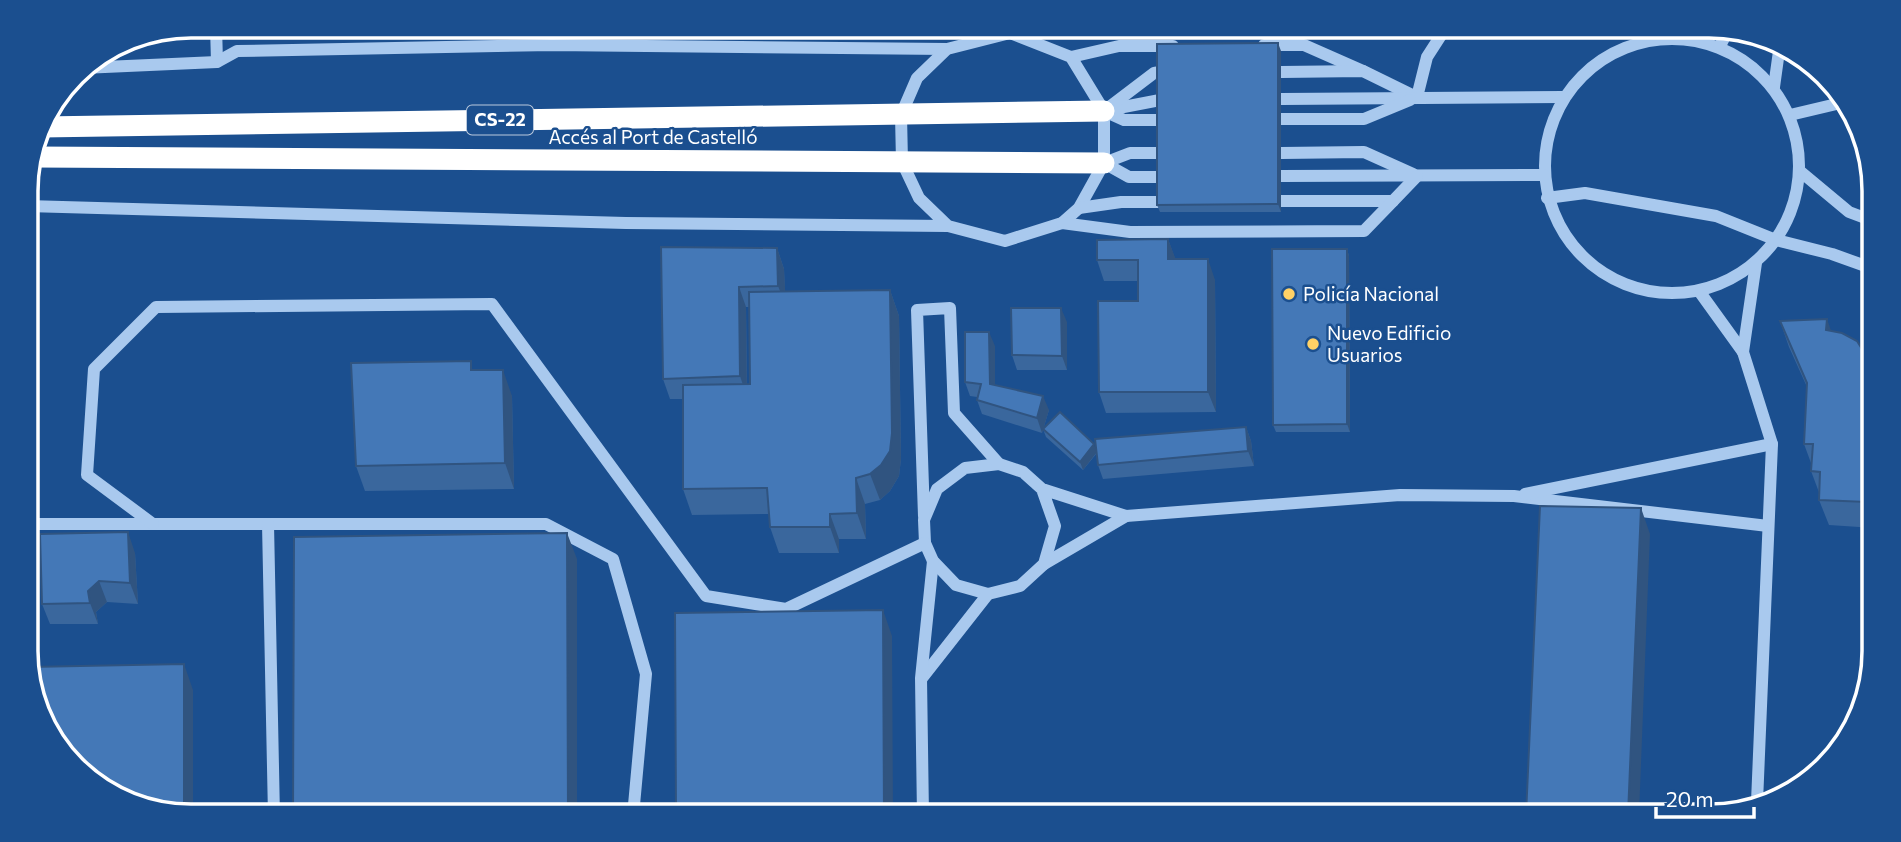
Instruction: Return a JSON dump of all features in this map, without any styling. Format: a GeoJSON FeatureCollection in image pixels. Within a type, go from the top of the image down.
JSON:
{"type":"FeatureCollection","features":[{"type":"Feature","properties":{"kind":"highway","name":"Accés al Port de Castelló"},"geometry":{"type":"LineString","coordinates":[[53,127],[1104,111]]}},
{"type":"Feature","properties":{"kind":"highway","name":"Accés al Port de Castelló"},"geometry":{"type":"LineString","coordinates":[[43,157],[1104,163]]}},
{"type":"Feature","properties":{"kind":"street"},"geometry":{"type":"LineString","coordinates":[[216,38],[217,62]]}},
{"type":"Feature","properties":{"kind":"street"},"geometry":{"type":"LineString","coordinates":[[102,67],[217,62],[237,51],[552,45],[947,49],[990,38]]}},
{"type":"Feature","properties":{"kind":"street"},"geometry":{"type":"LineString","coordinates":[[1023,38],[1071,57],[1119,46],[1182,46]]}},
{"type":"Feature","properties":{"kind":"street"},"geometry":{"type":"LineString","coordinates":[[1417,97],[1427,57],[1439,38]]}},
{"type":"Feature","properties":{"kind":"street"},"geometry":{"type":"LineString","coordinates":[[1661,38],[1720,46],[1774,87],[1790,115],[1801,172],[1793,208],[1776,240],[1756,263],[1730,281],[1699,291],[1634,289],[1578,255],[1547,198],[1544,175],[1547,135],[1563,97],[1605,56],[1661,38]]}},
{"type":"Feature","properties":{"kind":"street"},"geometry":{"type":"LineString","coordinates":[[1720,46],[1723,39]]}},
{"type":"Feature","properties":{"kind":"street"},"geometry":{"type":"LineString","coordinates":[[1250,45],[1304,45],[1417,97]]}},
{"type":"Feature","properties":{"kind":"street"},"geometry":{"type":"LineString","coordinates":[[947,49],[917,78],[901,115],[902,162],[919,198],[948,226]]}},
{"type":"Feature","properties":{"kind":"street"},"geometry":{"type":"LineString","coordinates":[[1774,87],[1778,55]]}},
{"type":"Feature","properties":{"kind":"street"},"geometry":{"type":"LineString","coordinates":[[39,207],[626,223],[948,226],[1005,241],[1062,223],[1079,208],[1104,163],[1104,111],[1071,57]]}},
{"type":"Feature","properties":{"kind":"street"},"geometry":{"type":"LineString","coordinates":[[1281,72],[1363,71]]}},
{"type":"Feature","properties":{"kind":"street"},"geometry":{"type":"LineString","coordinates":[[1104,111],[1154,73],[1160,72]]}},
{"type":"Feature","properties":{"kind":"street"},"geometry":{"type":"LineString","coordinates":[[1281,120],[1364,119],[1417,97]]}},
{"type":"Feature","properties":{"kind":"street"},"geometry":{"type":"LineString","coordinates":[[1281,99],[1563,97]]}},
{"type":"Feature","properties":{"kind":"street"},"geometry":{"type":"LineString","coordinates":[[1104,111],[1160,100]]}},
{"type":"Feature","properties":{"kind":"street"},"geometry":{"type":"LineString","coordinates":[[1790,115],[1836,105]]}},
{"type":"Feature","properties":{"kind":"street"},"geometry":{"type":"LineString","coordinates":[[1104,111],[1124,120],[1160,120]]}},
{"type":"Feature","properties":{"kind":"street"},"geometry":{"type":"LineString","coordinates":[[1281,153],[1364,152],[1417,176]]}},
{"type":"Feature","properties":{"kind":"street"},"geometry":{"type":"LineString","coordinates":[[1104,163],[1130,153],[1160,153]]}},
{"type":"Feature","properties":{"kind":"street"},"geometry":{"type":"LineString","coordinates":[[1104,163],[1129,177],[1160,177]]}},
{"type":"Feature","properties":{"kind":"street"},"geometry":{"type":"LineString","coordinates":[[1801,172],[1849,212],[1862,217]]}},
{"type":"Feature","properties":{"kind":"street"},"geometry":{"type":"LineString","coordinates":[[1281,176],[1544,175]]}},
{"type":"Feature","properties":{"kind":"street"},"geometry":{"type":"LineString","coordinates":[[1062,223],[1130,232],[1364,231],[1417,176]]}},
{"type":"Feature","properties":{"kind":"street"},"geometry":{"type":"LineString","coordinates":[[1547,198],[1585,193],[1716,216],[1776,240],[1862,265]]}},
{"type":"Feature","properties":{"kind":"street"},"geometry":{"type":"LineString","coordinates":[[1281,201],[1393,201]]}},
{"type":"Feature","properties":{"kind":"street"},"geometry":{"type":"LineString","coordinates":[[1079,208],[1121,202],[1160,202]]}},
{"type":"Feature","properties":{"kind":"street"},"geometry":{"type":"LineString","coordinates":[[1743,352],[1756,263]]}},
{"type":"Feature","properties":{"kind":"street"},"geometry":{"type":"LineString","coordinates":[[1699,291],[1743,352],[1772,444],[1757,796]]}},
{"type":"Feature","properties":{"kind":"street"},"geometry":{"type":"LineString","coordinates":[[153,524],[87,475],[94,369],[156,307],[492,304],[706,596],[786,609],[925,543]]}},
{"type":"Feature","properties":{"kind":"street"},"geometry":{"type":"LineString","coordinates":[[999,464],[954,413],[950,308],[917,310],[925,543],[933,561],[956,585],[988,594],[1020,586],[1044,564],[1126,516]]}},
{"type":"Feature","properties":{"kind":"street"},"geometry":{"type":"LineString","coordinates":[[1514,496],[1772,444]]}},
{"type":"Feature","properties":{"kind":"street"},"geometry":{"type":"LineString","coordinates":[[924,520],[937,489],[965,468],[999,464],[1023,472],[1042,489],[1126,516],[1400,495],[1514,496],[1768,526]]}},
{"type":"Feature","properties":{"kind":"street"},"geometry":{"type":"LineString","coordinates":[[1042,489],[1055,526],[1044,564]]}},
{"type":"Feature","properties":{"kind":"street"},"geometry":{"type":"LineString","coordinates":[[38,524],[546,524],[613,559],[646,674],[634,804]]}},
{"type":"Feature","properties":{"kind":"street"},"geometry":{"type":"LineString","coordinates":[[268,524],[274,804]]}},
{"type":"Feature","properties":{"kind":"street"},"geometry":{"type":"LineString","coordinates":[[923,804],[921,678],[933,561]]}},
{"type":"Feature","properties":{"kind":"street"},"geometry":{"type":"LineString","coordinates":[[921,678],[988,594]]}},
{"type":"Feature","properties":{"kind":"building"},"geometry":{"type":"Polygon","coordinates":[[[1278,43],[1278,204],[1157,205],[1157,44],[1278,43]]]}},
{"type":"Feature","properties":{"kind":"building"},"geometry":{"type":"Polygon","coordinates":[[[1168,239],[1168,259],[1208,259],[1208,392],[1099,392],[1098,301],[1138,301],[1138,260],[1097,260],[1097,240],[1168,239]]]}},
{"type":"Feature","properties":{"kind":"building"},"geometry":{"type":"Polygon","coordinates":[[[661,247],[777,248],[778,286],[739,287],[740,376],[663,379],[661,247]]]}},
{"type":"Feature","properties":{"kind":"building","name":"Nuevo Edificio Usuarios"},"geometry":{"type":"Polygon","coordinates":[[[1272,249],[1347,249],[1347,424],[1273,425],[1272,249]]]}},
{"type":"Feature","properties":{"kind":"building"},"geometry":{"type":"Polygon","coordinates":[[[890,290],[890,451],[881,465],[870,474],[856,478],[857,513],[830,514],[830,527],[770,527],[767,488],[683,489],[683,385],[750,384],[749,292],[890,290]]]}},
{"type":"Feature","properties":{"kind":"building"},"geometry":{"type":"Polygon","coordinates":[[[1011,308],[1061,308],[1062,356],[1012,355],[1011,308]]]}},
{"type":"Feature","properties":{"kind":"building"},"geometry":{"type":"Polygon","coordinates":[[[1827,319],[1826,330],[1842,333],[1857,341],[1862,349],[1862,502],[1819,500],[1820,472],[1811,471],[1813,444],[1804,444],[1807,383],[1780,321],[1827,319]]]}},
{"type":"Feature","properties":{"kind":"building"},"geometry":{"type":"Polygon","coordinates":[[[965,332],[989,332],[990,384],[1043,396],[1037,418],[977,400],[981,384],[965,382],[965,332]]]}},
{"type":"Feature","properties":{"kind":"building"},"geometry":{"type":"Polygon","coordinates":[[[471,361],[471,370],[503,370],[505,463],[356,466],[351,363],[471,361]]]}},
{"type":"Feature","properties":{"kind":"building"},"geometry":{"type":"Polygon","coordinates":[[[1060,412],[1094,444],[1080,462],[1043,429],[1060,412]]]}},
{"type":"Feature","properties":{"kind":"building"},"geometry":{"type":"Polygon","coordinates":[[[1246,427],[1248,451],[1098,465],[1095,439],[1246,427]]]}},
{"type":"Feature","properties":{"kind":"building"},"geometry":{"type":"Polygon","coordinates":[[[1540,506],[1641,508],[1629,803],[1527,803],[1540,506]]]}},
{"type":"Feature","properties":{"kind":"building"},"geometry":{"type":"Polygon","coordinates":[[[128,532],[130,583],[99,581],[88,591],[90,603],[42,604],[40,534],[128,532]]]}},
{"type":"Feature","properties":{"kind":"building"},"geometry":{"type":"Polygon","coordinates":[[[567,533],[568,804],[293,804],[294,537],[567,533]]]}},
{"type":"Feature","properties":{"kind":"building"},"geometry":{"type":"Polygon","coordinates":[[[883,610],[884,804],[676,804],[675,613],[883,610]]]}},
{"type":"Feature","properties":{"kind":"building"},"geometry":{"type":"Polygon","coordinates":[[[184,664],[184,803],[162,801],[133,792],[98,772],[83,759],[70,744],[50,709],[40,667],[184,664]]]}},
{"type":"Feature","properties":{"kind":"place","name":"Policía Nacional"},"geometry":{"type":"Point","coordinates":[1289,294]}},
{"type":"Feature","properties":{"kind":"place","name":"Nuevo Edificio Usuarios"},"geometry":{"type":"Point","coordinates":[1313,344]}}]}
